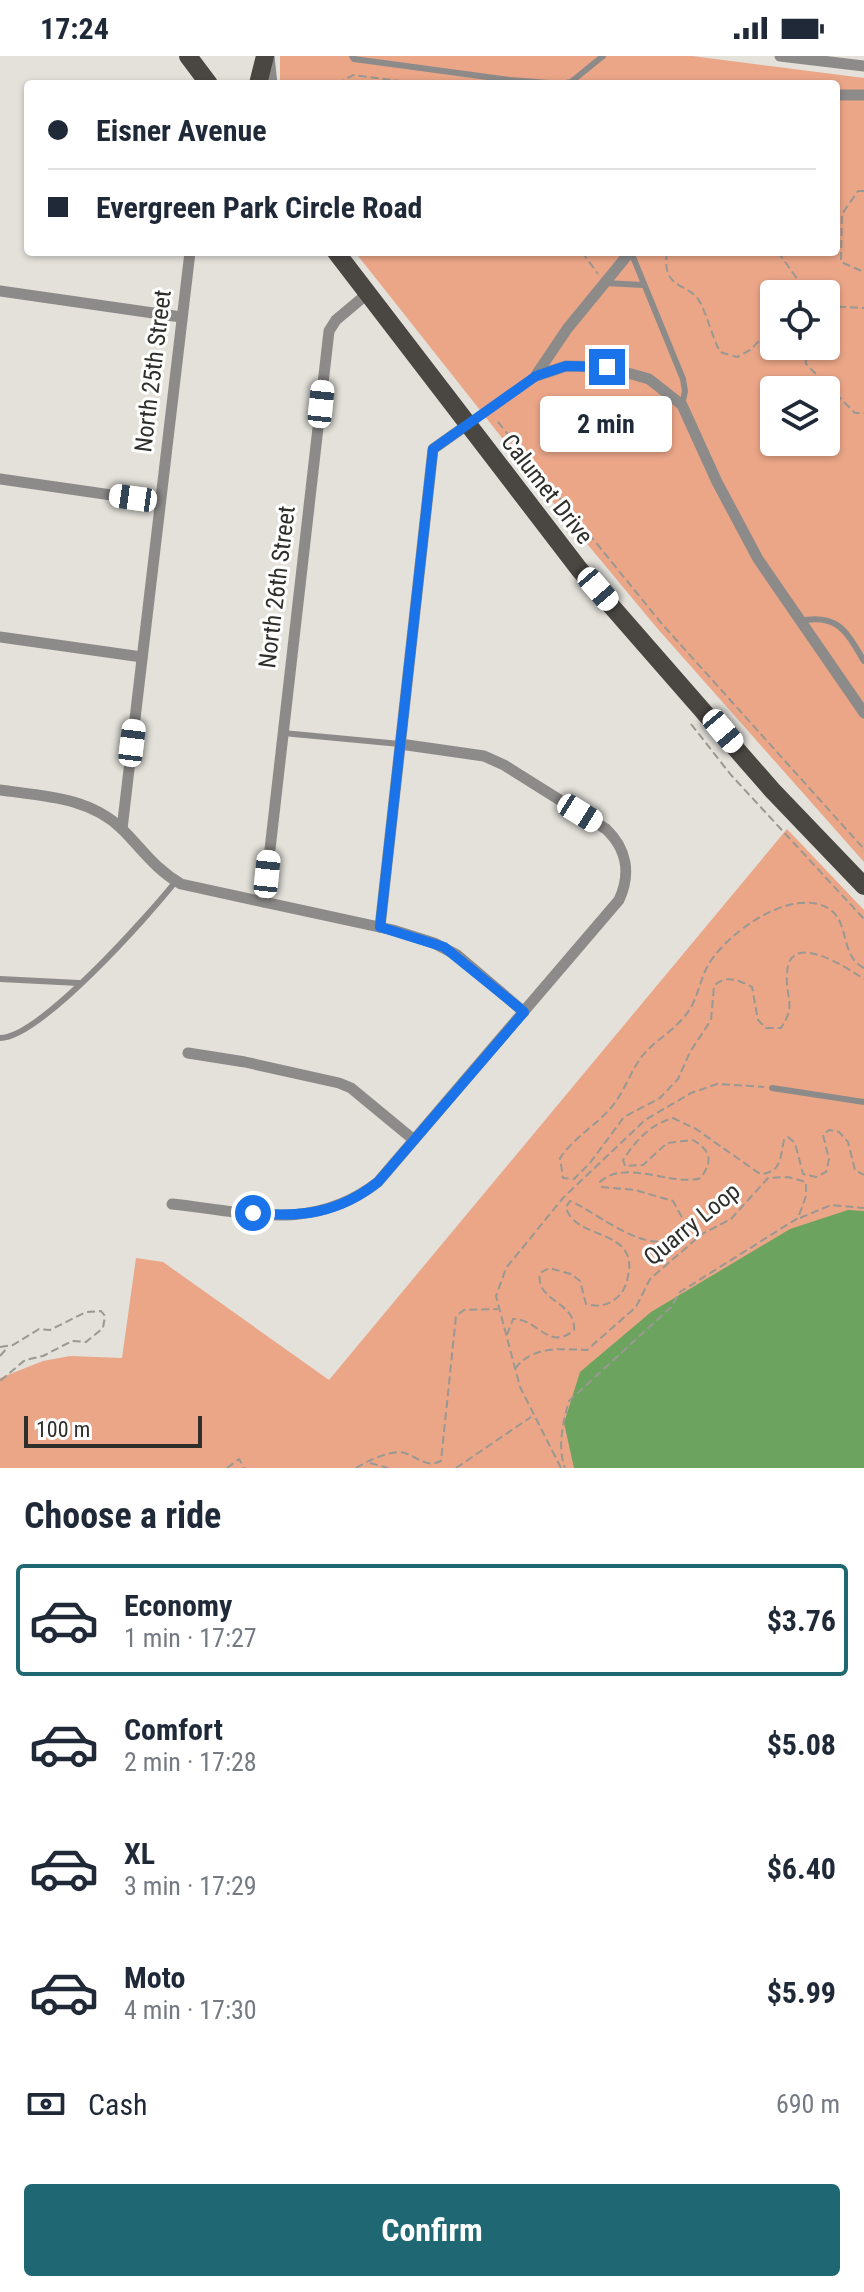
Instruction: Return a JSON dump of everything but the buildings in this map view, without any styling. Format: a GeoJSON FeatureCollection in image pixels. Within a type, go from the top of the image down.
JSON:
{"type":"FeatureCollection","features":[{"type":"Feature","properties":{"kind":"main road"},"geometry":{"type":"LineString","coordinates":[[188,56],[206,80]]}},
{"type":"Feature","properties":{"kind":"main road"},"geometry":{"type":"LineString","coordinates":[[259,80],[267,56]]}},
{"type":"Feature","properties":{"kind":"main road","name":"Calumet Drive"},"geometry":{"type":"LineString","coordinates":[[339,256],[579,569],[772,790],[864,886]]}},
{"type":"Feature","properties":{"kind":"street"},"geometry":{"type":"LineString","coordinates":[[267,56],[271,80]]}},
{"type":"Feature","properties":{"kind":"street"},"geometry":{"type":"LineString","coordinates":[[780,56],[864,66]]}},
{"type":"Feature","properties":{"kind":"street"},"geometry":{"type":"LineString","coordinates":[[840,95],[864,95]]}},
{"type":"Feature","properties":{"kind":"street","name":"North 25th Street"},"geometry":{"type":"LineString","coordinates":[[122,829],[189,256]]}},
{"type":"Feature","properties":{"kind":"street"},"geometry":{"type":"LineString","coordinates":[[536,376],[627,256]]}},
{"type":"Feature","properties":{"kind":"street"},"geometry":{"type":"LineString","coordinates":[[0,291],[181,317]]}},
{"type":"Feature","properties":{"kind":"street","name":"North 26th Street"},"geometry":{"type":"LineString","coordinates":[[264,902],[329,331],[336,320],[367,294]]}},
{"type":"Feature","properties":{"kind":"street"},"geometry":{"type":"LineString","coordinates":[[536,376],[566,366],[607,367],[649,379],[682,405],[717,482],[758,559],[864,713]]}},
{"type":"Feature","properties":{"kind":"street"},"geometry":{"type":"LineString","coordinates":[[380,927],[433,449],[467,425]]}},
{"type":"Feature","properties":{"kind":"street"},"geometry":{"type":"LineString","coordinates":[[0,479],[160,502]]}},
{"type":"Feature","properties":{"kind":"street"},"geometry":{"type":"LineString","coordinates":[[0,637],[142,657]]}},
{"type":"Feature","properties":{"kind":"street"},"geometry":{"type":"LineString","coordinates":[[172,1204],[280,1215],[331,1210],[378,1182],[619,900],[626,867],[617,841],[606,829],[504,765],[467,752],[400,744]]}},
{"type":"Feature","properties":{"kind":"street"},"geometry":{"type":"LineString","coordinates":[[0,790],[70,800],[101,813],[122,829],[153,865],[176,881],[197,889],[380,927],[444,947],[524,1012]]}},
{"type":"Feature","properties":{"kind":"street"},"geometry":{"type":"LineString","coordinates":[[188,1053],[339,1083],[351,1088],[414,1140]]}},
{"type":"Feature","properties":{"kind":"lane"},"geometry":{"type":"LineString","coordinates":[[352,56],[354,59],[520,80]]}},
{"type":"Feature","properties":{"kind":"lane"},"geometry":{"type":"LineString","coordinates":[[573,80],[603,56]]}},
{"type":"Feature","properties":{"kind":"lane"},"geometry":{"type":"LineString","coordinates":[[632,256],[683,379],[685,391],[682,405]]}},
{"type":"Feature","properties":{"kind":"lane"},"geometry":{"type":"LineString","coordinates":[[605,283],[643,285]]}},
{"type":"Feature","properties":{"kind":"lane"},"geometry":{"type":"LineString","coordinates":[[467,425],[536,376]]}},
{"type":"Feature","properties":{"kind":"lane"},"geometry":{"type":"LineString","coordinates":[[799,621],[835,622],[845,630],[864,661]]}},
{"type":"Feature","properties":{"kind":"lane"},"geometry":{"type":"LineString","coordinates":[[283,733],[400,744]]}},
{"type":"Feature","properties":{"kind":"lane"},"geometry":{"type":"LineString","coordinates":[[0,1038],[11,1038],[26,1030],[79,983],[148,915],[176,881]]}},
{"type":"Feature","properties":{"kind":"lane"},"geometry":{"type":"LineString","coordinates":[[0,979],[79,983]]}},
{"type":"Feature","properties":{"kind":"lane"},"geometry":{"type":"LineString","coordinates":[[772,1088],[864,1102]]}},
{"type":"Feature","properties":{"kind":"path"},"geometry":{"type":"LineString","coordinates":[[344,80],[353,75],[393,80]]}},
{"type":"Feature","properties":{"kind":"path"},"geometry":{"type":"LineString","coordinates":[[864,191],[858,191],[842,214],[841,262],[864,272]]}},
{"type":"Feature","properties":{"kind":"path"},"geometry":{"type":"LineString","coordinates":[[585,256],[605,283]]}},
{"type":"Feature","properties":{"kind":"path"},"geometry":{"type":"LineString","coordinates":[[666,256],[665,263],[673,284],[698,298],[720,352],[737,357],[760,340]]}},
{"type":"Feature","properties":{"kind":"path"},"geometry":{"type":"LineString","coordinates":[[781,256],[798,280]]}},
{"type":"Feature","properties":{"kind":"path"},"geometry":{"type":"LineString","coordinates":[[840,307],[864,308]]}},
{"type":"Feature","properties":{"kind":"path"},"geometry":{"type":"LineString","coordinates":[[806,360],[806,364],[855,413],[864,413]]}},
{"type":"Feature","properties":{"kind":"path"},"geometry":{"type":"LineString","coordinates":[[498,422],[662,624],[864,849]]}},
{"type":"Feature","properties":{"kind":"path"},"geometry":{"type":"LineString","coordinates":[[691,724],[731,775],[864,919]]}},
{"type":"Feature","properties":{"kind":"path"},"geometry":{"type":"LineString","coordinates":[[864,968],[852,961],[847,952],[844,928],[838,916],[819,904],[798,903],[771,910],[736,934],[710,963],[686,1016],[641,1056],[609,1111],[574,1139],[560,1158],[563,1178],[574,1179],[590,1163],[624,1117],[660,1098],[678,1079],[690,1052],[711,1020],[717,982],[728,978],[752,987],[758,1020],[766,1028],[781,1028],[790,1014],[791,998],[786,975],[789,961],[798,954],[819,954],[864,979]]}},
{"type":"Feature","properties":{"kind":"path"},"geometry":{"type":"LineString","coordinates":[[563,1468],[532,1416],[515,1369],[499,1309],[498,1285],[506,1268],[563,1198],[645,1120],[691,1093],[717,1084],[772,1088]]}},
{"type":"Feature","properties":{"kind":"path"},"geometry":{"type":"LineString","coordinates":[[507,1335],[513,1319],[521,1319],[543,1335],[557,1338],[567,1336],[574,1330],[575,1319],[569,1309],[542,1290],[538,1282],[540,1273],[549,1268],[571,1274],[580,1281],[586,1304],[596,1307],[608,1304],[622,1294],[630,1265],[627,1253],[613,1240],[574,1222],[566,1207],[570,1201],[616,1228],[648,1242],[670,1239],[681,1231],[684,1221],[673,1201],[635,1190],[602,1187],[600,1182],[607,1175],[642,1171],[686,1183],[701,1178],[709,1166],[710,1155],[693,1140],[667,1143],[643,1165],[625,1166],[623,1160],[656,1123],[673,1118],[685,1123],[760,1174],[771,1174],[779,1167],[784,1140],[788,1137],[795,1143],[803,1174],[816,1177],[826,1172],[829,1159],[823,1135],[829,1130],[839,1132],[848,1142],[855,1170],[864,1175]]}},
{"type":"Feature","properties":{"kind":"path","name":"Quarry Loop"},"geometry":{"type":"LineString","coordinates":[[515,1369],[522,1360],[549,1349],[587,1350],[636,1307],[650,1279],[702,1234],[731,1219],[768,1178],[788,1177],[806,1182],[806,1196],[798,1218],[680,1292],[671,1307],[569,1401],[562,1423],[563,1468]]}},
{"type":"Feature","properties":{"kind":"path"},"geometry":{"type":"LineString","coordinates":[[798,1218],[831,1205],[864,1208]]}},
{"type":"Feature","properties":{"kind":"path"},"geometry":{"type":"LineString","coordinates":[[356,1468],[401,1452],[423,1463],[441,1461],[456,1316],[468,1310],[499,1309]]}},
{"type":"Feature","properties":{"kind":"path"},"geometry":{"type":"LineString","coordinates":[[0,1347],[39,1329],[50,1330],[86,1312],[101,1311],[105,1316],[103,1328],[86,1342],[72,1341],[43,1356],[25,1360],[0,1381]]}},
{"type":"Feature","properties":{"kind":"path"},"geometry":{"type":"LineString","coordinates":[[0,1356],[10,1345]]}},
{"type":"Feature","properties":{"kind":"path"},"geometry":{"type":"LineString","coordinates":[[456,1468],[532,1416]]}},
{"type":"Feature","properties":{"kind":"path"},"geometry":{"type":"LineString","coordinates":[[227,1468],[239,1459],[244,1468]]}},
{"type":"Feature","properties":{"kind":"path"},"geometry":{"type":"LineString","coordinates":[[367,1462],[388,1468]]}},
{"type":"Feature","properties":{"kind":"shaded area"},"geometry":{"type":"Polygon","coordinates":[[[280,56],[692,56],[864,78],[864,862],[657,628],[559,510],[358,256],[840,256],[840,80],[280,80],[280,56]]]}},
{"type":"Feature","properties":{"kind":"shaded area"},"geometry":{"type":"Polygon","coordinates":[[[787,829],[864,910],[864,1468],[0,1468],[0,1378],[43,1361],[70,1356],[122,1358],[136,1258],[163,1262],[329,1380],[787,829]]]}},
{"type":"Feature","properties":{"kind":"shaded area"},"geometry":{"type":"Polygon","coordinates":[[[848,1210],[864,1211],[864,1468],[574,1468],[564,1423],[580,1372],[651,1312],[790,1229],[848,1210]]]}},
{"type":"Feature","properties":{"kind":"route"},"geometry":{"type":"LineString","coordinates":[[253,1213],[295,1216],[316,1213],[331,1210],[364,1193],[378,1182],[524,1012],[444,947],[380,927],[433,449],[536,376],[566,366],[607,367]]}}]}
